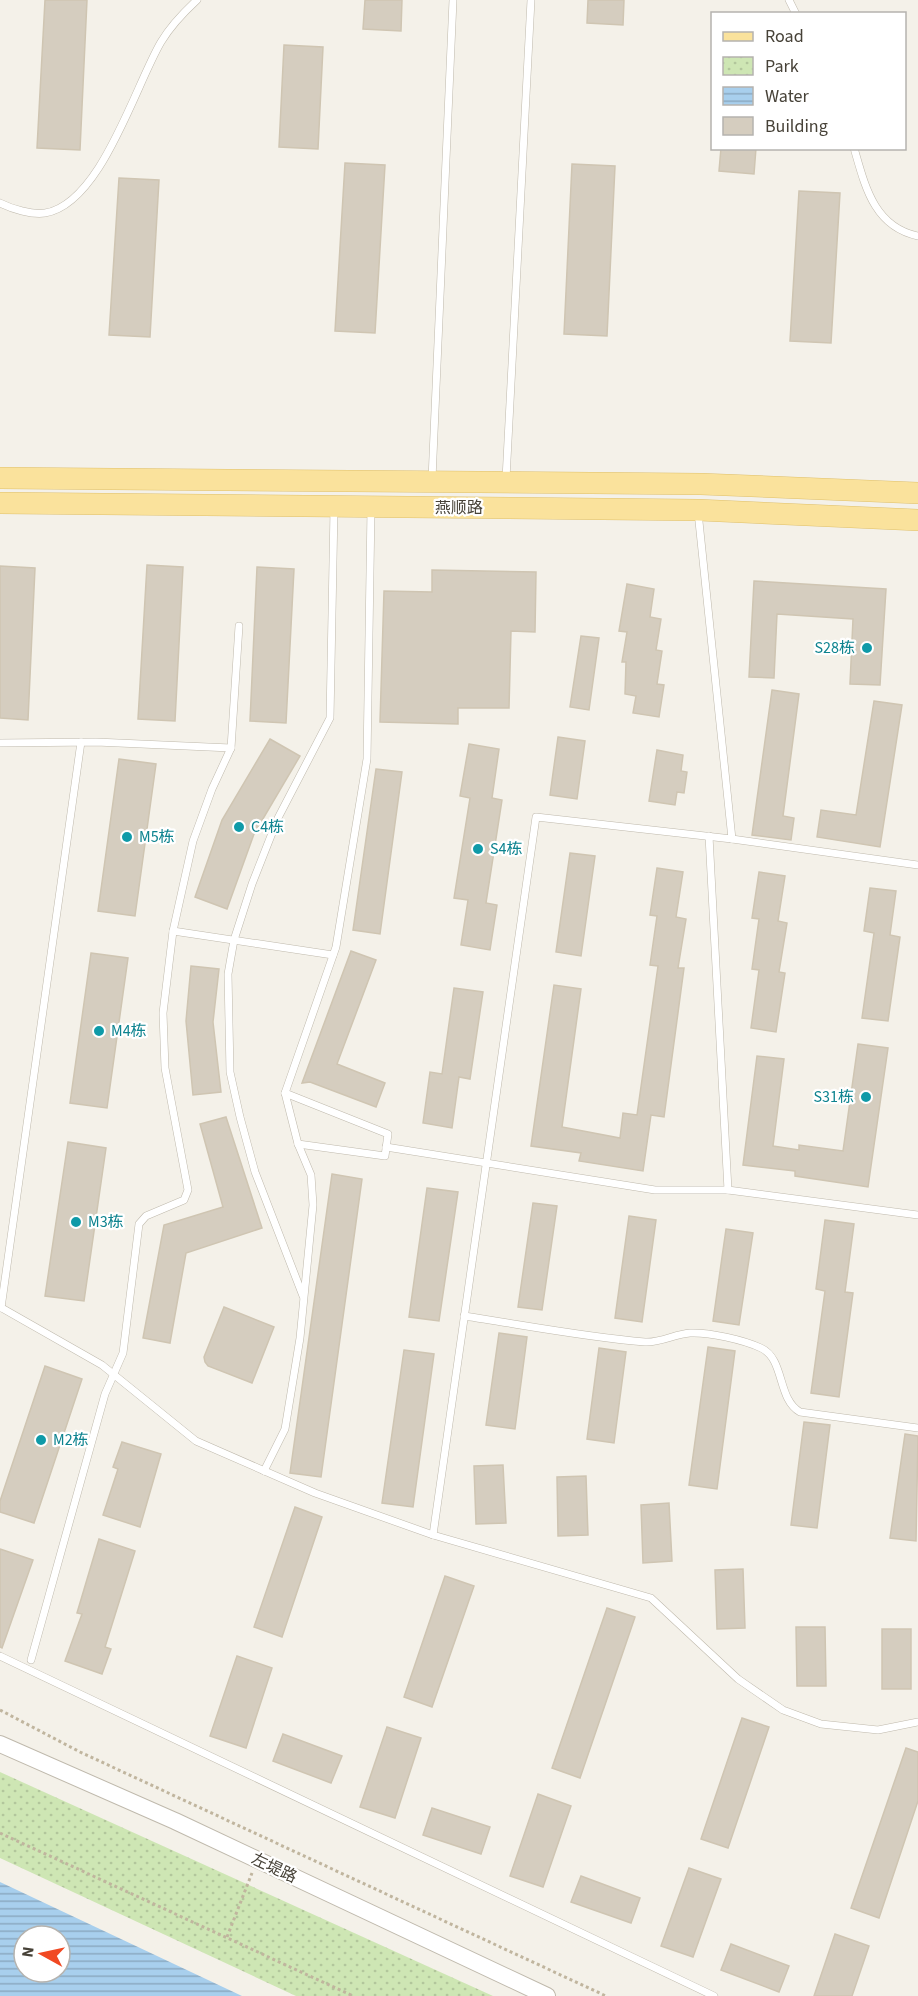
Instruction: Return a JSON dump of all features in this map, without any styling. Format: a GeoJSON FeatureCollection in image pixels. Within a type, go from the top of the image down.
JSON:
{"type":"FeatureCollection","features":[{"type":"Feature","properties":{"kind":"main road","name":"燕顺路"},"geometry":{"type":"LineString","coordinates":[[0,478],[701,484],[918,493]]}},
{"type":"Feature","properties":{"kind":"main road","name":"燕顺路"},"geometry":{"type":"LineString","coordinates":[[0,504],[698,510],[918,520]]}},
{"type":"Feature","properties":{"kind":"street","name":"左堤路"},"geometry":{"type":"LineString","coordinates":[[0,1744],[257,1860],[547,1996]]}},
{"type":"Feature","properties":{"kind":"lane"},"geometry":{"type":"LineString","coordinates":[[0,204],[45,213],[61,207],[81,192],[100,167],[162,41],[197,0]]}},
{"type":"Feature","properties":{"kind":"lane"},"geometry":{"type":"LineString","coordinates":[[432,481],[453,0]]}},
{"type":"Feature","properties":{"kind":"lane"},"geometry":{"type":"LineString","coordinates":[[506,482],[531,0]]}},
{"type":"Feature","properties":{"kind":"lane"},"geometry":{"type":"LineString","coordinates":[[855,150],[876,211],[889,223],[918,236]]}},
{"type":"Feature","properties":{"kind":"lane"},"geometry":{"type":"LineString","coordinates":[[304,1298],[255,1172],[230,1072],[228,974],[234,940],[252,884],[278,818],[330,718],[334,507]]}},
{"type":"Feature","properties":{"kind":"lane"},"geometry":{"type":"LineString","coordinates":[[264,1471],[285,1430],[304,1298],[313,1205],[311,1175],[298,1144],[285,1093],[333,955],[367,759],[370,507]]}},
{"type":"Feature","properties":{"kind":"lane"},"geometry":{"type":"LineString","coordinates":[[698,510],[732,839]]}},
{"type":"Feature","properties":{"kind":"lane"},"geometry":{"type":"LineString","coordinates":[[31,1660],[105,1394],[123,1353],[139,1224],[146,1215],[184,1200],[188,1190],[165,1068],[163,1013],[174,931],[193,841],[212,789],[231,748],[239,626]]}},
{"type":"Feature","properties":{"kind":"lane"},"geometry":{"type":"LineString","coordinates":[[0,743],[81,742],[231,748]]}},
{"type":"Feature","properties":{"kind":"lane"},"geometry":{"type":"LineString","coordinates":[[81,742],[0,1308],[102,1365],[196,1441],[315,1493],[433,1535],[651,1598],[738,1678],[783,1710],[821,1724],[878,1730],[918,1722]]}},
{"type":"Feature","properties":{"kind":"lane"},"geometry":{"type":"LineString","coordinates":[[433,1535],[536,817],[732,839],[918,865]]}},
{"type":"Feature","properties":{"kind":"lane"},"geometry":{"type":"LineString","coordinates":[[709,837],[728,1190]]}},
{"type":"Feature","properties":{"kind":"lane"},"geometry":{"type":"LineString","coordinates":[[174,931],[333,955]]}},
{"type":"Feature","properties":{"kind":"lane"},"geometry":{"type":"LineString","coordinates":[[285,1093],[388,1134],[385,1156],[298,1144]]}},
{"type":"Feature","properties":{"kind":"lane"},"geometry":{"type":"LineString","coordinates":[[386,1147],[655,1190],[728,1190],[918,1215]]}},
{"type":"Feature","properties":{"kind":"lane"},"geometry":{"type":"LineString","coordinates":[[464,1316],[648,1343],[690,1333],[743,1341],[764,1349],[774,1362],[787,1398],[800,1412],[918,1428]]}},
{"type":"Feature","properties":{"kind":"lane"},"geometry":{"type":"LineString","coordinates":[[0,1656],[714,1996]]}},
{"type":"Feature","properties":{"kind":"path"},"geometry":{"type":"LineString","coordinates":[[0,1710],[80,1752],[606,1996]]}},
{"type":"Feature","properties":{"kind":"path"},"geometry":{"type":"LineString","coordinates":[[0,1833],[353,1996]]}},
{"type":"Feature","properties":{"kind":"path"},"geometry":{"type":"LineString","coordinates":[[227,1937],[257,1860]]}},
{"type":"Feature","properties":{"kind":"green space"},"geometry":{"type":"Polygon","coordinates":[[[0,1772],[493,1996],[296,1996],[0,1858],[0,1772]]]}},
{"type":"Feature","properties":{"kind":"water"},"geometry":{"type":"Polygon","coordinates":[[[0,1882],[242,1996],[0,1996],[0,1882]]]}},
{"type":"Feature","properties":{"kind":"building"},"geometry":{"type":"Polygon","coordinates":[[[45,0],[87,0],[80,150],[37,148],[45,0]]]}},
{"type":"Feature","properties":{"kind":"building"},"geometry":{"type":"Polygon","coordinates":[[[365,0],[402,0],[401,31],[363,29],[365,0]]]}},
{"type":"Feature","properties":{"kind":"building"},"geometry":{"type":"Polygon","coordinates":[[[588,0],[624,0],[623,25],[587,23],[588,0]]]}},
{"type":"Feature","properties":{"kind":"building"},"geometry":{"type":"Polygon","coordinates":[[[284,45],[323,47],[318,149],[279,147],[284,45]]]}},
{"type":"Feature","properties":{"kind":"building"},"geometry":{"type":"Polygon","coordinates":[[[721,150],[756,150],[754,174],[719,171],[721,150]]]}},
{"type":"Feature","properties":{"kind":"building"},"geometry":{"type":"Polygon","coordinates":[[[345,163],[385,165],[375,333],[335,331],[345,163]]]}},
{"type":"Feature","properties":{"kind":"building"},"geometry":{"type":"Polygon","coordinates":[[[572,164],[615,166],[607,336],[564,334],[572,164]]]}},
{"type":"Feature","properties":{"kind":"building"},"geometry":{"type":"Polygon","coordinates":[[[119,178],[159,180],[150,337],[109,335],[119,178]]]}},
{"type":"Feature","properties":{"kind":"building"},"geometry":{"type":"Polygon","coordinates":[[[799,191],[840,193],[831,343],[790,341],[799,191]]]}},
{"type":"Feature","properties":{"kind":"building"},"geometry":{"type":"Polygon","coordinates":[[[147,565],[183,567],[175,721],[138,719],[147,565]]]}},
{"type":"Feature","properties":{"kind":"building"},"geometry":{"type":"Polygon","coordinates":[[[0,566],[35,568],[28,720],[0,718],[0,566]]]}},
{"type":"Feature","properties":{"kind":"building"},"geometry":{"type":"Polygon","coordinates":[[[257,567],[294,569],[286,723],[250,721],[257,567]]]}},
{"type":"Feature","properties":{"kind":"building"},"geometry":{"type":"Polygon","coordinates":[[[432,570],[536,572],[535,632],[511,631],[509,708],[458,708],[458,724],[380,722],[384,591],[432,592],[432,570]]]}},
{"type":"Feature","properties":{"kind":"building","name":"S28栋"},"geometry":{"type":"Polygon","coordinates":[[[754,581],[886,589],[880,685],[850,684],[853,619],[777,614],[774,678],[749,677],[754,581]]]}},
{"type":"Feature","properties":{"kind":"building"},"geometry":{"type":"Polygon","coordinates":[[[627,584],[654,589],[650,617],[661,619],[656,650],[662,651],[657,684],[664,685],[659,717],[633,713],[636,696],[625,694],[626,662],[622,662],[627,632],[619,631],[627,584]]]}},
{"type":"Feature","properties":{"kind":"building"},"geometry":{"type":"Polygon","coordinates":[[[581,636],[599,638],[589,710],[570,707],[581,636]]]}},
{"type":"Feature","properties":{"kind":"building"},"geometry":{"type":"Polygon","coordinates":[[[772,690],[799,694],[783,816],[794,818],[791,840],[752,835],[772,690]]]}},
{"type":"Feature","properties":{"kind":"building"},"geometry":{"type":"Polygon","coordinates":[[[874,701],[902,705],[880,847],[817,837],[821,810],[856,815],[874,701]]]}},
{"type":"Feature","properties":{"kind":"building"},"geometry":{"type":"Polygon","coordinates":[[[558,737],[585,741],[577,799],[550,795],[558,737]]]}},
{"type":"Feature","properties":{"kind":"building","name":"C4栋"},"geometry":{"type":"Polygon","coordinates":[[[270,739],[300,756],[254,834],[227,909],[195,897],[222,820],[270,739]]]}},
{"type":"Feature","properties":{"kind":"building","name":"S4栋"},"geometry":{"type":"Polygon","coordinates":[[[469,744],[499,749],[492,798],[502,800],[486,903],[497,905],[490,950],[461,945],[468,900],[454,898],[470,798],[460,796],[469,744]]]}},
{"type":"Feature","properties":{"kind":"building"},"geometry":{"type":"Polygon","coordinates":[[[657,750],[683,755],[681,771],[687,772],[684,793],[677,792],[675,805],[649,801],[657,750]]]}},
{"type":"Feature","properties":{"kind":"building","name":"M5栋"},"geometry":{"type":"Polygon","coordinates":[[[119,759],[156,764],[135,916],[98,911],[119,759]]]}},
{"type":"Feature","properties":{"kind":"building"},"geometry":{"type":"Polygon","coordinates":[[[376,769],[402,772],[380,934],[353,930],[376,769]]]}},
{"type":"Feature","properties":{"kind":"building"},"geometry":{"type":"Polygon","coordinates":[[[570,853],[595,856],[581,956],[556,952],[570,853]]]}},
{"type":"Feature","properties":{"kind":"building"},"geometry":{"type":"Polygon","coordinates":[[[657,868],[683,872],[676,917],[686,919],[678,968],[684,968],[664,1117],[651,1115],[643,1171],[579,1161],[581,1153],[531,1146],[554,985],[581,989],[562,1127],[620,1138],[623,1113],[637,1115],[658,966],[650,965],[657,916],[650,915],[657,868]]]}},
{"type":"Feature","properties":{"kind":"building"},"geometry":{"type":"Polygon","coordinates":[[[759,872],[785,876],[778,921],[787,923],[779,972],[785,973],[776,1032],[751,1028],[759,970],[752,969],[759,919],[752,918],[759,872]]]}},
{"type":"Feature","properties":{"kind":"building"},"geometry":{"type":"Polygon","coordinates":[[[870,888],[896,891],[890,935],[900,937],[888,1021],[862,1018],[874,933],[864,931],[870,888]]]}},
{"type":"Feature","properties":{"kind":"building"},"geometry":{"type":"Polygon","coordinates":[[[351,951],[376,960],[337,1064],[385,1083],[376,1107],[310,1082],[302,1083],[351,951]]]}},
{"type":"Feature","properties":{"kind":"building","name":"M4栋"},"geometry":{"type":"Polygon","coordinates":[[[91,953],[128,958],[107,1108],[70,1103],[91,953]]]}},
{"type":"Feature","properties":{"kind":"building"},"geometry":{"type":"Polygon","coordinates":[[[191,966],[219,969],[213,1022],[221,1092],[193,1095],[186,1021],[191,966]]]}},
{"type":"Feature","properties":{"kind":"building"},"geometry":{"type":"Polygon","coordinates":[[[454,988],[483,992],[470,1079],[459,1077],[452,1128],[423,1123],[430,1072],[442,1074],[454,988]]]}},
{"type":"Feature","properties":{"kind":"building","name":"S31栋"},"geometry":{"type":"Polygon","coordinates":[[[858,1044],[888,1048],[868,1187],[795,1176],[795,1171],[743,1165],[757,1056],[784,1059],[773,1146],[799,1150],[799,1145],[843,1151],[858,1044]]]}},
{"type":"Feature","properties":{"kind":"building"},"geometry":{"type":"Polygon","coordinates":[[[226,1117],[262,1228],[186,1253],[170,1343],[143,1338],[164,1225],[223,1207],[200,1124],[226,1117]]]}},
{"type":"Feature","properties":{"kind":"building","name":"M3栋"},"geometry":{"type":"Polygon","coordinates":[[[68,1142],[106,1148],[84,1301],[45,1296],[68,1142]]]}},
{"type":"Feature","properties":{"kind":"building"},"geometry":{"type":"Polygon","coordinates":[[[332,1174],[362,1179],[321,1477],[290,1473],[332,1174]]]}},
{"type":"Feature","properties":{"kind":"building"},"geometry":{"type":"Polygon","coordinates":[[[427,1188],[458,1192],[439,1321],[409,1317],[427,1188]]]}},
{"type":"Feature","properties":{"kind":"building"},"geometry":{"type":"Polygon","coordinates":[[[533,1203],[557,1206],[542,1310],[518,1307],[533,1203]]]}},
{"type":"Feature","properties":{"kind":"building"},"geometry":{"type":"Polygon","coordinates":[[[629,1216],[656,1220],[642,1322],[615,1318],[629,1216]]]}},
{"type":"Feature","properties":{"kind":"building"},"geometry":{"type":"Polygon","coordinates":[[[825,1220],[854,1224],[845,1292],[853,1293],[839,1397],[811,1393],[825,1291],[816,1289],[825,1220]]]}},
{"type":"Feature","properties":{"kind":"building"},"geometry":{"type":"Polygon","coordinates":[[[726,1229],[753,1233],[739,1325],[713,1321],[726,1229]]]}},
{"type":"Feature","properties":{"kind":"building"},"geometry":{"type":"Polygon","coordinates":[[[224,1307],[274,1327],[252,1383],[208,1366],[205,1362],[204,1357],[224,1307]]]}},
{"type":"Feature","properties":{"kind":"building"},"geometry":{"type":"Polygon","coordinates":[[[499,1333],[527,1337],[515,1429],[486,1425],[499,1333]]]}},
{"type":"Feature","properties":{"kind":"building"},"geometry":{"type":"Polygon","coordinates":[[[708,1347],[735,1351],[717,1489],[689,1485],[708,1347]]]}},
{"type":"Feature","properties":{"kind":"building"},"geometry":{"type":"Polygon","coordinates":[[[599,1348],[626,1352],[614,1443],[587,1439],[599,1348]]]}},
{"type":"Feature","properties":{"kind":"building"},"geometry":{"type":"Polygon","coordinates":[[[404,1350],[434,1354],[413,1507],[382,1503],[404,1350]]]}},
{"type":"Feature","properties":{"kind":"building","name":"M2栋"},"geometry":{"type":"Polygon","coordinates":[[[45,1366],[82,1379],[34,1523],[0,1512],[0,1501],[45,1366]]]}},
{"type":"Feature","properties":{"kind":"building"},"geometry":{"type":"Polygon","coordinates":[[[804,1422],[830,1425],[817,1528],[791,1525],[804,1422]]]}},
{"type":"Feature","properties":{"kind":"building"},"geometry":{"type":"Polygon","coordinates":[[[905,1434],[918,1436],[916,1541],[890,1538],[905,1434]]]}},
{"type":"Feature","properties":{"kind":"building"},"geometry":{"type":"Polygon","coordinates":[[[122,1442],[161,1454],[140,1527],[103,1515],[118,1469],[113,1467],[122,1442]]]}},
{"type":"Feature","properties":{"kind":"building"},"geometry":{"type":"Polygon","coordinates":[[[503,1465],[506,1523],[476,1524],[474,1466],[503,1465]]]}},
{"type":"Feature","properties":{"kind":"building"},"geometry":{"type":"Polygon","coordinates":[[[586,1476],[588,1535],[558,1536],[557,1477],[586,1476]]]}},
{"type":"Feature","properties":{"kind":"building"},"geometry":{"type":"Polygon","coordinates":[[[669,1503],[672,1561],[643,1563],[641,1505],[669,1503]]]}},
{"type":"Feature","properties":{"kind":"building"},"geometry":{"type":"Polygon","coordinates":[[[295,1507],[322,1517],[282,1637],[254,1627],[295,1507]]]}},
{"type":"Feature","properties":{"kind":"building"},"geometry":{"type":"Polygon","coordinates":[[[99,1539],[135,1551],[105,1647],[111,1649],[102,1674],[65,1661],[82,1614],[77,1613],[99,1539]]]}},
{"type":"Feature","properties":{"kind":"building"},"geometry":{"type":"Polygon","coordinates":[[[0,1549],[33,1560],[2,1648],[0,1647],[0,1549]]]}},
{"type":"Feature","properties":{"kind":"building"},"geometry":{"type":"Polygon","coordinates":[[[743,1569],[745,1628],[717,1629],[715,1570],[743,1569]]]}},
{"type":"Feature","properties":{"kind":"building"},"geometry":{"type":"Polygon","coordinates":[[[445,1576],[474,1586],[432,1707],[404,1697],[445,1576]]]}},
{"type":"Feature","properties":{"kind":"building"},"geometry":{"type":"Polygon","coordinates":[[[607,1608],[635,1617],[580,1778],[552,1768],[607,1608]]]}},
{"type":"Feature","properties":{"kind":"building"},"geometry":{"type":"Polygon","coordinates":[[[796,1627],[825,1627],[826,1686],[797,1686],[796,1627]]]}},
{"type":"Feature","properties":{"kind":"building"},"geometry":{"type":"Polygon","coordinates":[[[882,1629],[911,1629],[911,1689],[882,1689],[882,1629]]]}},
{"type":"Feature","properties":{"kind":"building"},"geometry":{"type":"Polygon","coordinates":[[[237,1656],[272,1668],[246,1748],[210,1736],[237,1656]]]}},
{"type":"Feature","properties":{"kind":"building"},"geometry":{"type":"Polygon","coordinates":[[[742,1718],[769,1727],[728,1848],[701,1839],[742,1718]]]}},
{"type":"Feature","properties":{"kind":"building"},"geometry":{"type":"Polygon","coordinates":[[[387,1727],[421,1738],[395,1818],[360,1807],[387,1727]]]}},
{"type":"Feature","properties":{"kind":"building"},"geometry":{"type":"Polygon","coordinates":[[[283,1734],[342,1756],[331,1783],[273,1761],[283,1734]]]}},
{"type":"Feature","properties":{"kind":"building"},"geometry":{"type":"Polygon","coordinates":[[[906,1748],[918,1752],[918,1801],[879,1918],[851,1908],[906,1748]]]}},
{"type":"Feature","properties":{"kind":"building"},"geometry":{"type":"Polygon","coordinates":[[[538,1794],[571,1806],[543,1887],[510,1876],[538,1794]]]}},
{"type":"Feature","properties":{"kind":"building"},"geometry":{"type":"Polygon","coordinates":[[[432,1808],[490,1827],[481,1854],[423,1835],[432,1808]]]}},
{"type":"Feature","properties":{"kind":"building"},"geometry":{"type":"Polygon","coordinates":[[[689,1868],[721,1879],[693,1957],[661,1946],[689,1868]]]}},
{"type":"Feature","properties":{"kind":"building"},"geometry":{"type":"Polygon","coordinates":[[[581,1876],[640,1898],[631,1923],[571,1902],[581,1876]]]}},
{"type":"Feature","properties":{"kind":"building"},"geometry":{"type":"Polygon","coordinates":[[[835,1934],[869,1946],[852,1996],[814,1996],[835,1934]]]}},
{"type":"Feature","properties":{"kind":"building"},"geometry":{"type":"Polygon","coordinates":[[[731,1944],[789,1966],[779,1992],[721,1970],[731,1944]]]}},
{"type":"Feature","properties":{"kind":"place","name":"S28栋"},"geometry":{"type":"Point","coordinates":[867,648]}},
{"type":"Feature","properties":{"kind":"place","name":"C4栋"},"geometry":{"type":"Point","coordinates":[239,827]}},
{"type":"Feature","properties":{"kind":"place","name":"M5栋"},"geometry":{"type":"Point","coordinates":[127,837]}},
{"type":"Feature","properties":{"kind":"place","name":"S4栋"},"geometry":{"type":"Point","coordinates":[478,849]}},
{"type":"Feature","properties":{"kind":"place","name":"M4栋"},"geometry":{"type":"Point","coordinates":[99,1031]}},
{"type":"Feature","properties":{"kind":"place","name":"S31栋"},"geometry":{"type":"Point","coordinates":[866,1097]}},
{"type":"Feature","properties":{"kind":"place","name":"M3栋"},"geometry":{"type":"Point","coordinates":[76,1222]}},
{"type":"Feature","properties":{"kind":"place","name":"M2栋"},"geometry":{"type":"Point","coordinates":[41,1440]}}]}
